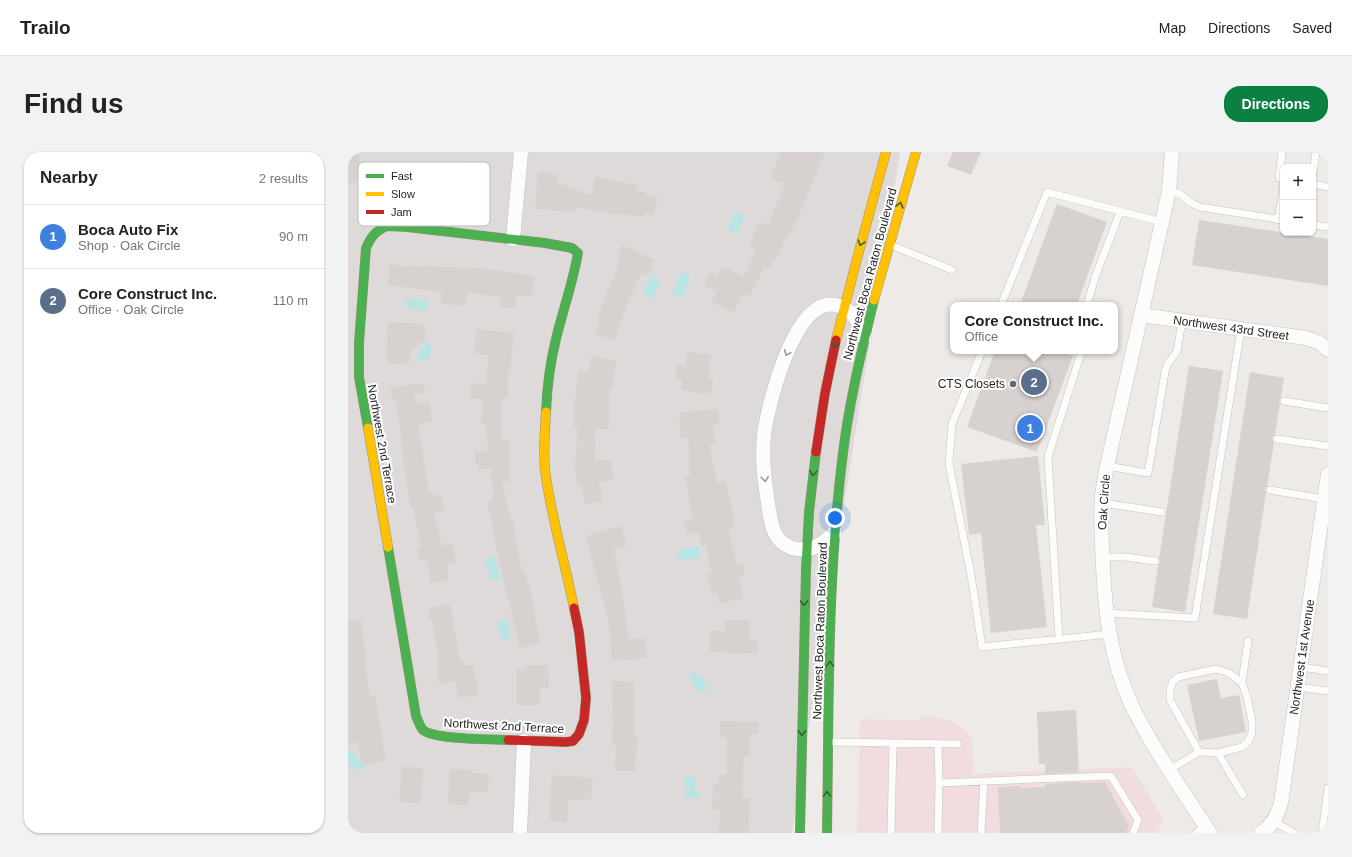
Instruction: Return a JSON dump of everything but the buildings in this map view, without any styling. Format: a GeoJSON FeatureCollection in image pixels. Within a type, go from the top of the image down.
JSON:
{"type":"FeatureCollection","features":[{"type":"Feature","properties":{"kind":"street"},"geometry":{"type":"LineString","coordinates":[[513,239],[521,152]]}},
{"type":"Feature","properties":{"kind":"street","name":"Northwest Boca Raton Boulevard"},"geometry":{"type":"LineString","coordinates":[[800,833],[806,550],[810,498],[819,429],[831,360],[886,152]]}},
{"type":"Feature","properties":{"kind":"street","name":"Northwest Boca Raton Boulevard"},"geometry":{"type":"LineString","coordinates":[[827,833],[832,569],[846,433],[858,366],[873,299],[916,152]]}},
{"type":"Feature","properties":{"kind":"street","name":"Oak Circle"},"geometry":{"type":"LineString","coordinates":[[1172,152],[1169,192],[1107,466],[1102,503],[1101,526],[1106,613],[1119,670],[1131,702],[1146,733],[1204,831]]}},
{"type":"Feature","properties":{"kind":"street","name":"Northwest 2nd Terrace"},"geometry":{"type":"LineString","coordinates":[[387,226],[407,227],[513,239],[572,248],[578,253],[576,266],[556,339],[548,378],[544,427],[545,469],[558,543],[566,568],[579,632],[586,698],[584,720],[579,734],[573,741],[566,742],[524,741],[430,734],[422,729],[416,716],[359,377],[359,343],[366,248],[369,239],[376,230],[387,226]]}},
{"type":"Feature","properties":{"kind":"street"},"geometry":{"type":"LineString","coordinates":[[835,532],[824,543],[806,550],[789,546],[779,540],[775,535],[763,468],[765,429],[775,386],[783,362],[794,337],[804,321],[814,312],[827,305],[844,307],[852,313],[858,322],[864,337]]}},
{"type":"Feature","properties":{"kind":"street","name":"Northwest 43rd Street"},"geometry":{"type":"LineString","coordinates":[[1141,315],[1306,338],[1324,347]]}},
{"type":"Feature","properties":{"kind":"street","name":"Northwest 1st Avenue"},"geometry":{"type":"LineString","coordinates":[[1261,833],[1267,829],[1276,817],[1281,803],[1328,474]]}},
{"type":"Feature","properties":{"kind":"street"},"geometry":{"type":"LineString","coordinates":[[520,833],[524,741]]}},
{"type":"Feature","properties":{"kind":"lane"},"geometry":{"type":"LineString","coordinates":[[1281,164],[1282,152]]}},
{"type":"Feature","properties":{"kind":"lane"},"geometry":{"type":"LineString","coordinates":[[1314,164],[1316,152]]}},
{"type":"Feature","properties":{"kind":"lane"},"geometry":{"type":"LineString","coordinates":[[1316,185],[1328,187]]}},
{"type":"Feature","properties":{"kind":"lane"},"geometry":{"type":"LineString","coordinates":[[1002,302],[1047,192],[1162,222]]}},
{"type":"Feature","properties":{"kind":"lane"},"geometry":{"type":"LineString","coordinates":[[1169,192],[1180,194],[1191,203],[1200,207],[1280,220]]}},
{"type":"Feature","properties":{"kind":"lane"},"geometry":{"type":"LineString","coordinates":[[1088,302],[1096,275],[1120,212]]}},
{"type":"Feature","properties":{"kind":"lane"},"geometry":{"type":"LineString","coordinates":[[1316,225],[1328,227]]}},
{"type":"Feature","properties":{"kind":"lane"},"geometry":{"type":"LineString","coordinates":[[889,245],[952,270]]}},
{"type":"Feature","properties":{"kind":"lane"},"geometry":{"type":"LineString","coordinates":[[1107,466],[1148,473],[1164,372],[1177,351],[1182,321]]}},
{"type":"Feature","properties":{"kind":"lane"},"geometry":{"type":"LineString","coordinates":[[1106,613],[1196,618],[1241,329]]}},
{"type":"Feature","properties":{"kind":"lane"},"geometry":{"type":"LineString","coordinates":[[981,354],[952,424],[949,464],[971,575],[982,647],[1110,634]]}},
{"type":"Feature","properties":{"kind":"lane"},"geometry":{"type":"LineString","coordinates":[[1059,639],[1048,457],[1080,354]]}},
{"type":"Feature","properties":{"kind":"lane"},"geometry":{"type":"LineString","coordinates":[[1284,401],[1328,408]]}},
{"type":"Feature","properties":{"kind":"lane"},"geometry":{"type":"LineString","coordinates":[[1278,439],[1328,446]]}},
{"type":"Feature","properties":{"kind":"lane"},"geometry":{"type":"LineString","coordinates":[[1270,490],[1324,499]]}},
{"type":"Feature","properties":{"kind":"lane"},"geometry":{"type":"LineString","coordinates":[[1102,503],[1162,512]]}},
{"type":"Feature","properties":{"kind":"lane"},"geometry":{"type":"LineString","coordinates":[[1103,557],[1156,561]]}},
{"type":"Feature","properties":{"kind":"lane"},"geometry":{"type":"LineString","coordinates":[[1169,770],[1199,752],[1218,753],[1242,747],[1248,742],[1252,733],[1252,721],[1247,697],[1242,683],[1248,640]]}},
{"type":"Feature","properties":{"kind":"lane"},"geometry":{"type":"LineString","coordinates":[[1301,667],[1328,671]]}},
{"type":"Feature","properties":{"kind":"lane"},"geometry":{"type":"LineString","coordinates":[[1199,752],[1170,700],[1170,689],[1173,682],[1178,677],[1216,669],[1229,673],[1242,683]]}},
{"type":"Feature","properties":{"kind":"lane"},"geometry":{"type":"LineString","coordinates":[[1298,687],[1328,691]]}},
{"type":"Feature","properties":{"kind":"lane"},"geometry":{"type":"LineString","coordinates":[[828,742],[958,744]]}},
{"type":"Feature","properties":{"kind":"lane"},"geometry":{"type":"LineString","coordinates":[[891,833],[893,743]]}},
{"type":"Feature","properties":{"kind":"lane"},"geometry":{"type":"LineString","coordinates":[[938,744],[938,833]]}},
{"type":"Feature","properties":{"kind":"lane"},"geometry":{"type":"LineString","coordinates":[[1218,753],[1243,794]]}},
{"type":"Feature","properties":{"kind":"lane"},"geometry":{"type":"LineString","coordinates":[[939,783],[1111,776],[1138,820],[1133,833]]}},
{"type":"Feature","properties":{"kind":"lane"},"geometry":{"type":"LineString","coordinates":[[981,833],[984,781]]}},
{"type":"Feature","properties":{"kind":"lane"},"geometry":{"type":"LineString","coordinates":[[1322,833],[1328,788]]}},
{"type":"Feature","properties":{"kind":"lane"},"geometry":{"type":"LineString","coordinates":[[1273,821],[1294,833]]}},
{"type":"Feature","properties":{"kind":"shaded area"},"geometry":{"type":"Polygon","coordinates":[[[348,152],[900,152],[792,833],[348,833],[348,152]]]}},
{"type":"Feature","properties":{"kind":"shaded area"},"geometry":{"type":"Polygon","coordinates":[[[927,716],[946,719],[959,725],[972,738],[973,774],[1132,767],[1163,819],[1157,833],[857,833],[860,719],[918,720],[927,716]]]}},
{"type":"Feature","properties":{"kind":"water"},"geometry":{"type":"Polygon","coordinates":[[[735,213],[742,214],[744,218],[738,233],[730,232],[728,227],[735,213]]]}},
{"type":"Feature","properties":{"kind":"water"},"geometry":{"type":"Polygon","coordinates":[[[681,272],[690,276],[682,298],[672,293],[681,272]]]}},
{"type":"Feature","properties":{"kind":"water"},"geometry":{"type":"Polygon","coordinates":[[[655,276],[660,280],[654,299],[643,294],[650,277],[655,276]]]}},
{"type":"Feature","properties":{"kind":"water"},"geometry":{"type":"Polygon","coordinates":[[[411,298],[427,300],[428,307],[423,310],[409,309],[406,307],[404,300],[411,298]]]}},
{"type":"Feature","properties":{"kind":"water"},"geometry":{"type":"Polygon","coordinates":[[[427,343],[431,346],[431,354],[426,360],[421,362],[418,360],[417,356],[423,346],[427,343]]]}},
{"type":"Feature","properties":{"kind":"water"},"geometry":{"type":"Polygon","coordinates":[[[699,546],[701,557],[679,561],[677,550],[699,546]]]}},
{"type":"Feature","properties":{"kind":"water"},"geometry":{"type":"Polygon","coordinates":[[[495,557],[500,578],[490,581],[485,559],[495,557]]]}},
{"type":"Feature","properties":{"kind":"water"},"geometry":{"type":"Polygon","coordinates":[[[507,620],[511,635],[509,636],[508,640],[505,641],[501,638],[497,622],[507,620]]]}},
{"type":"Feature","properties":{"kind":"water"},"geometry":{"type":"Polygon","coordinates":[[[692,671],[704,679],[704,683],[707,685],[706,692],[702,692],[692,683],[690,673],[692,671]]]}},
{"type":"Feature","properties":{"kind":"water"},"geometry":{"type":"Polygon","coordinates":[[[350,749],[364,765],[357,772],[348,762],[348,751],[350,749]]]}},
{"type":"Feature","properties":{"kind":"water"},"geometry":{"type":"Polygon","coordinates":[[[685,776],[696,777],[695,791],[700,792],[700,798],[685,797],[685,776]]]}},
{"type":"Feature","properties":{"kind":"traffic: fast"},"geometry":{"type":"LineString","coordinates":[[387,226],[545,243],[572,248],[578,253],[552,357],[546,412]]}},
{"type":"Feature","properties":{"kind":"traffic: fast"},"geometry":{"type":"LineString","coordinates":[[368,428],[359,377],[359,343],[366,248],[374,235],[379,230],[387,226]]}},
{"type":"Feature","properties":{"kind":"traffic: fast"},"geometry":{"type":"LineString","coordinates":[[827,833],[831,600],[837,507],[851,400],[874,300]]}},
{"type":"Feature","properties":{"kind":"traffic: fast"},"geometry":{"type":"LineString","coordinates":[[800,833],[806,568],[809,512],[816,452]]}},
{"type":"Feature","properties":{"kind":"traffic: fast"},"geometry":{"type":"LineString","coordinates":[[388,547],[416,716],[421,727],[423,730],[439,736],[508,740]]}},
{"type":"Feature","properties":{"kind":"traffic: slow"},"geometry":{"type":"LineString","coordinates":[[836,340],[886,152]]}},
{"type":"Feature","properties":{"kind":"traffic: slow"},"geometry":{"type":"LineString","coordinates":[[874,300],[916,152]]}},
{"type":"Feature","properties":{"kind":"traffic: slow"},"geometry":{"type":"LineString","coordinates":[[546,412],[544,448],[545,470],[551,505],[574,608]]}},
{"type":"Feature","properties":{"kind":"traffic: slow"},"geometry":{"type":"LineString","coordinates":[[368,428],[388,547]]}},
{"type":"Feature","properties":{"kind":"traffic: jam"},"geometry":{"type":"LineString","coordinates":[[816,452],[825,393],[836,340]]}},
{"type":"Feature","properties":{"kind":"traffic: jam"},"geometry":{"type":"LineString","coordinates":[[508,740],[566,742],[573,741],[579,734],[584,720],[586,698],[579,632],[574,608]]}},
{"type":"Feature","properties":{"kind":"place","name":"Core Construct Inc."},"geometry":{"type":"Point","coordinates":[1034,382]}},
{"type":"Feature","properties":{"kind":"place","name":"CTS Closets"},"geometry":{"type":"Point","coordinates":[1013,384]}},
{"type":"Feature","properties":{"kind":"place","name":"Boca Auto Fix"},"geometry":{"type":"Point","coordinates":[1030,428]}}]}
